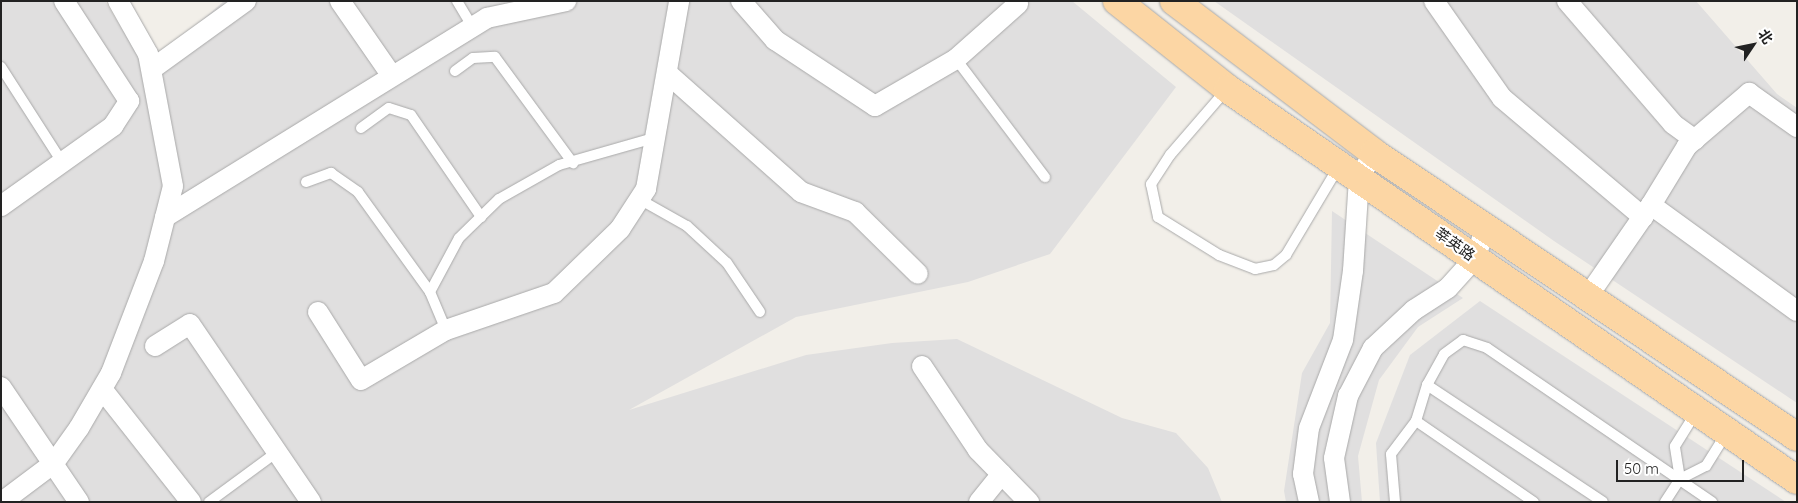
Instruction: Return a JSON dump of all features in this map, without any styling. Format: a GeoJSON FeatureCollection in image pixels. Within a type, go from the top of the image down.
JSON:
{"type":"FeatureCollection","features":[{"type":"Feature","properties":{"kind":"main road","name":"莘英路"},"geometry":{"type":"LineString","coordinates":[[1117,1],[1228,89],[1797,480]]}},
{"type":"Feature","properties":{"kind":"main road","name":"莘英路"},"geometry":{"type":"LineString","coordinates":[[1174,1],[1374,152],[1797,436]]}},
{"type":"Feature","properties":{"kind":"street"},"geometry":{"type":"LineString","coordinates":[[1,206],[113,126],[129,101],[64,1]]}},
{"type":"Feature","properties":{"kind":"street"},"geometry":{"type":"LineString","coordinates":[[2,502],[54,463],[102,388],[154,261],[165,217],[172,186],[152,69],[148,54],[118,1]]}},
{"type":"Feature","properties":{"kind":"street"},"geometry":{"type":"LineString","coordinates":[[152,69],[246,1]]}},
{"type":"Feature","properties":{"kind":"street"},"geometry":{"type":"LineString","coordinates":[[340,1],[392,76]]}},
{"type":"Feature","properties":{"kind":"street"},"geometry":{"type":"LineString","coordinates":[[165,217],[472,26],[487,18],[566,1]]}},
{"type":"Feature","properties":{"kind":"street"},"geometry":{"type":"LineString","coordinates":[[318,312],[361,380],[446,330],[554,293],[620,229],[646,189],[679,1]]}},
{"type":"Feature","properties":{"kind":"street"},"geometry":{"type":"LineString","coordinates":[[741,1],[775,40],[875,106],[956,59],[1018,4]]}},
{"type":"Feature","properties":{"kind":"street"},"geometry":{"type":"LineString","coordinates":[[1434,1],[1502,98],[1647,211],[1797,311]]}},
{"type":"Feature","properties":{"kind":"street"},"geometry":{"type":"LineString","coordinates":[[1567,1],[1673,124],[1695,140]]}},
{"type":"Feature","properties":{"kind":"street"},"geometry":{"type":"LineString","coordinates":[[667,73],[801,192],[856,212],[918,274]]}},
{"type":"Feature","properties":{"kind":"street"},"geometry":{"type":"LineString","coordinates":[[1588,296],[1647,211],[1687,146],[1749,92],[1797,127]]}},
{"type":"Feature","properties":{"kind":"street"},"geometry":{"type":"LineString","coordinates":[[1309,502],[1303,474],[1309,428],[1343,340],[1353,271],[1349,171],[1374,152]]}},
{"type":"Feature","properties":{"kind":"street"},"geometry":{"type":"LineString","coordinates":[[1340,502],[1334,458],[1348,396],[1373,348],[1414,310],[1448,288],[1475,258],[1486,227]]}},
{"type":"Feature","properties":{"kind":"street"},"geometry":{"type":"LineString","coordinates":[[155,346],[190,324],[311,502]]}},
{"type":"Feature","properties":{"kind":"street"},"geometry":{"type":"LineString","coordinates":[[922,366],[978,450],[1029,502]]}},
{"type":"Feature","properties":{"kind":"street"},"geometry":{"type":"LineString","coordinates":[[1,387],[54,463],[78,502]]}},
{"type":"Feature","properties":{"kind":"street"},"geometry":{"type":"LineString","coordinates":[[102,388],[191,502]]}},
{"type":"Feature","properties":{"kind":"street"},"geometry":{"type":"LineString","coordinates":[[979,502],[1002,474]]}},
{"type":"Feature","properties":{"kind":"lane"},"geometry":{"type":"LineString","coordinates":[[457,1],[472,26]]}},
{"type":"Feature","properties":{"kind":"lane"},"geometry":{"type":"LineString","coordinates":[[455,70],[474,58],[495,57],[573,163]]}},
{"type":"Feature","properties":{"kind":"lane"},"geometry":{"type":"LineString","coordinates":[[956,59],[1045,177]]}},
{"type":"Feature","properties":{"kind":"lane"},"geometry":{"type":"LineString","coordinates":[[1,67],[62,162]]}},
{"type":"Feature","properties":{"kind":"lane"},"geometry":{"type":"LineString","coordinates":[[1228,89],[1170,155],[1151,184],[1158,217],[1219,255],[1255,269],[1274,265],[1286,255],[1349,171]]}},
{"type":"Feature","properties":{"kind":"lane"},"geometry":{"type":"LineString","coordinates":[[361,128],[389,108],[411,115],[481,217]]}},
{"type":"Feature","properties":{"kind":"lane"},"geometry":{"type":"LineString","coordinates":[[430,292],[459,238],[499,199],[559,165],[573,163],[654,138]]}},
{"type":"Feature","properties":{"kind":"lane"},"geometry":{"type":"LineString","coordinates":[[306,182],[331,173],[358,192],[430,292],[446,330]]}},
{"type":"Feature","properties":{"kind":"lane"},"geometry":{"type":"LineString","coordinates":[[640,199],[687,226],[720,257],[760,312]]}},
{"type":"Feature","properties":{"kind":"lane"},"geometry":{"type":"LineString","coordinates":[[1395,502],[1391,454],[1416,421],[1427,385],[1444,354],[1463,340],[1487,348],[1712,502]]}},
{"type":"Feature","properties":{"kind":"lane"},"geometry":{"type":"LineString","coordinates":[[1427,385],[1603,502]]}},
{"type":"Feature","properties":{"kind":"lane"},"geometry":{"type":"LineString","coordinates":[[1680,479],[1675,446],[1697,412]]}},
{"type":"Feature","properties":{"kind":"lane"},"geometry":{"type":"LineString","coordinates":[[1416,421],[1534,502]]}},
{"type":"Feature","properties":{"kind":"lane"},"geometry":{"type":"LineString","coordinates":[[1665,502],[1680,479],[1706,466],[1727,433]]}},
{"type":"Feature","properties":{"kind":"lane"},"geometry":{"type":"LineString","coordinates":[[209,502],[277,452]]}},
{"type":"Feature","properties":{"kind":"shaded area"},"geometry":{"type":"Polygon","coordinates":[[[1,1],[105,1],[146,69],[224,1],[1072,1],[1176,87],[1050,254],[968,282],[796,317],[629,410],[806,355],[892,343],[957,339],[1122,418],[1176,433],[1208,468],[1222,502],[1,502],[1,1]]]}},
{"type":"Feature","properties":{"kind":"shaded area"},"geometry":{"type":"Polygon","coordinates":[[[1214,1],[1696,1],[1777,94],[1797,108],[1797,403],[1554,241],[1214,1]]]}},
{"type":"Feature","properties":{"kind":"shaded area"},"geometry":{"type":"Polygon","coordinates":[[[1332,211],[1463,298],[1418,327],[1379,380],[1358,456],[1362,502],[1286,502],[1284,491],[1302,373],[1330,323],[1332,211]]]}},
{"type":"Feature","properties":{"kind":"shaded area"},"geometry":{"type":"Polygon","coordinates":[[[1480,301],[1786,502],[1380,502],[1376,443],[1410,355],[1480,301]]]}}]}
